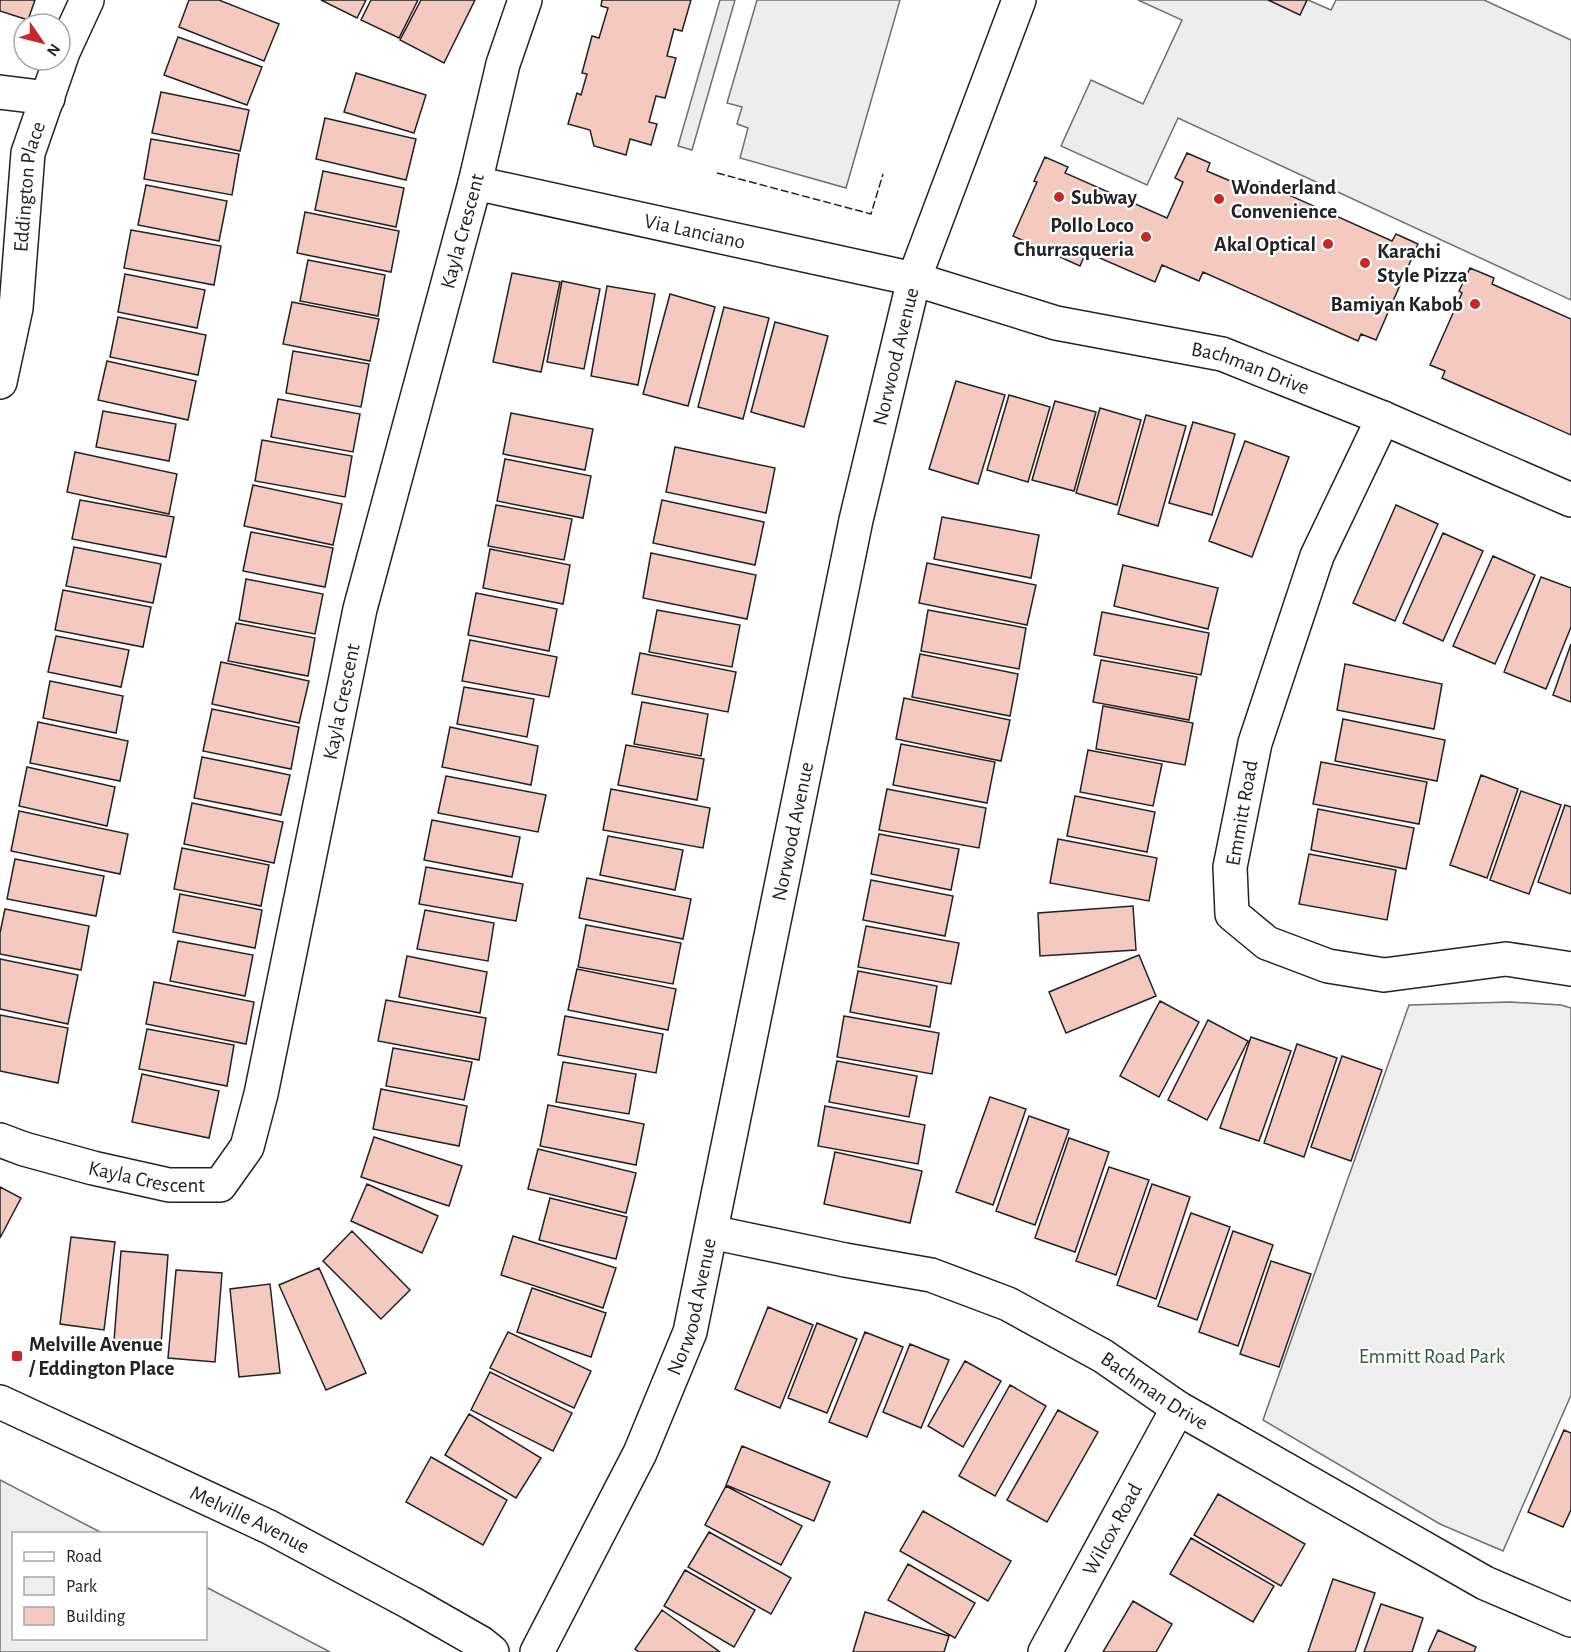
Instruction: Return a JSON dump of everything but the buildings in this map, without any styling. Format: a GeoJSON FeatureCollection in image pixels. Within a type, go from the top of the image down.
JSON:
{"type":"FeatureCollection","features":[{"type":"Feature","properties":{"kind":"street","name":"Eddington Place"},"geometry":{"type":"LineString","coordinates":[[0,382],[16,308],[28,153],[63,52],[87,0]]}},
{"type":"Feature","properties":{"kind":"street","name":"Kayla Crescent"},"geometry":{"type":"LineString","coordinates":[[0,1140],[93,1168],[169,1185],[220,1185],[248,1148],[360,609],[475,183],[503,64],[525,0]]}},
{"type":"Feature","properties":{"kind":"street","name":"Norwood Avenue"},"geometry":{"type":"LineString","coordinates":[[537,1652],[640,1453],[690,1332],[856,520],[914,279],[1019,0]]}},
{"type":"Feature","properties":{"kind":"street"},"geometry":{"type":"LineString","coordinates":[[0,92],[48,98]]}},
{"type":"Feature","properties":{"kind":"street","name":"Via Lanciano"},"geometry":{"type":"LineString","coordinates":[[475,183],[914,279]]}},
{"type":"Feature","properties":{"kind":"street","name":"Bachman Drive"},"geometry":{"type":"LineString","coordinates":[[914,279],[1056,323],[1222,354],[1383,418],[1571,500]]}},
{"type":"Feature","properties":{"kind":"street","name":"Emmitt Road"},"geometry":{"type":"LineString","coordinates":[[1383,418],[1317,556],[1255,744],[1230,867],[1233,914],[1267,943],[1339,968],[1384,975],[1506,960],[1571,969]]}},
{"type":"Feature","properties":{"kind":"street","name":"Bachman Drive"},"geometry":{"type":"LineString","coordinates":[[711,1232],[844,1260],[931,1275],[1008,1304],[1103,1356],[1178,1408],[1485,1583],[1571,1620]]}},
{"type":"Feature","properties":{"kind":"street","name":"Melville Avenue"},"geometry":{"type":"LineString","coordinates":[[0,1402],[269,1527],[421,1609],[481,1643],[492,1652]]}},
{"type":"Feature","properties":{"kind":"street","name":"Wilcox Road"},"geometry":{"type":"LineString","coordinates":[[1045,1652],[1178,1408]]}},
{"type":"Feature","properties":{"kind":"green space","name":"Emmitt Road Park"},"geometry":{"type":"Polygon","coordinates":[[[1510,1002],[1561,1005],[1571,1008],[1571,1395],[1503,1551],[1440,1524],[1263,1420],[1409,1005],[1510,1002]]]}},
{"type":"Feature","properties":{"kind":"green space"},"geometry":{"type":"Polygon","coordinates":[[[0,1480],[100,1532],[12,1532],[12,1640],[207,1640],[207,1588],[330,1652],[0,1652],[0,1480]]]}},
{"type":"Feature","properties":{"kind":"shaded area"},"geometry":{"type":"Polygon","coordinates":[[[720,0],[735,0],[692,150],[678,146],[720,0]]]}},
{"type":"Feature","properties":{"kind":"shaded area"},"geometry":{"type":"Polygon","coordinates":[[[757,0],[900,0],[846,188],[740,158],[748,128],[737,124],[742,107],[727,103],[757,0]]]}},
{"type":"Feature","properties":{"kind":"shaded area"},"geometry":{"type":"Polygon","coordinates":[[[1138,0],[1308,0],[1331,10],[1336,0],[1484,0],[1571,40],[1571,300],[1178,118],[1147,185],[1061,146],[1091,80],[1143,104],[1182,20],[1138,0]]]}},
{"type":"Feature","properties":{"kind":"fence"},"geometry":{"type":"LineString","coordinates":[[717,173],[871,214],[883,174]]}},
{"type":"Feature","properties":{"kind":"place","name":"Subway"},"geometry":{"type":"Point","coordinates":[1059,197]}},
{"type":"Feature","properties":{"kind":"place","name":"Wonderland Convenience"},"geometry":{"type":"Point","coordinates":[1219,199]}},
{"type":"Feature","properties":{"kind":"place","name":"Pollo Loco Churrasqueria"},"geometry":{"type":"Point","coordinates":[1146,237]}},
{"type":"Feature","properties":{"kind":"place","name":"Akal Optical"},"geometry":{"type":"Point","coordinates":[1328,244]}},
{"type":"Feature","properties":{"kind":"place","name":"Karachi Style Pizza"},"geometry":{"type":"Point","coordinates":[1365,263]}},
{"type":"Feature","properties":{"kind":"place","name":"Bamiyan Kabob"},"geometry":{"type":"Point","coordinates":[1475,304]}},
{"type":"Feature","properties":{"kind":"place","name":"Melville Avenue / Eddington Place"},"geometry":{"type":"Point","coordinates":[17,1356]}}]}
